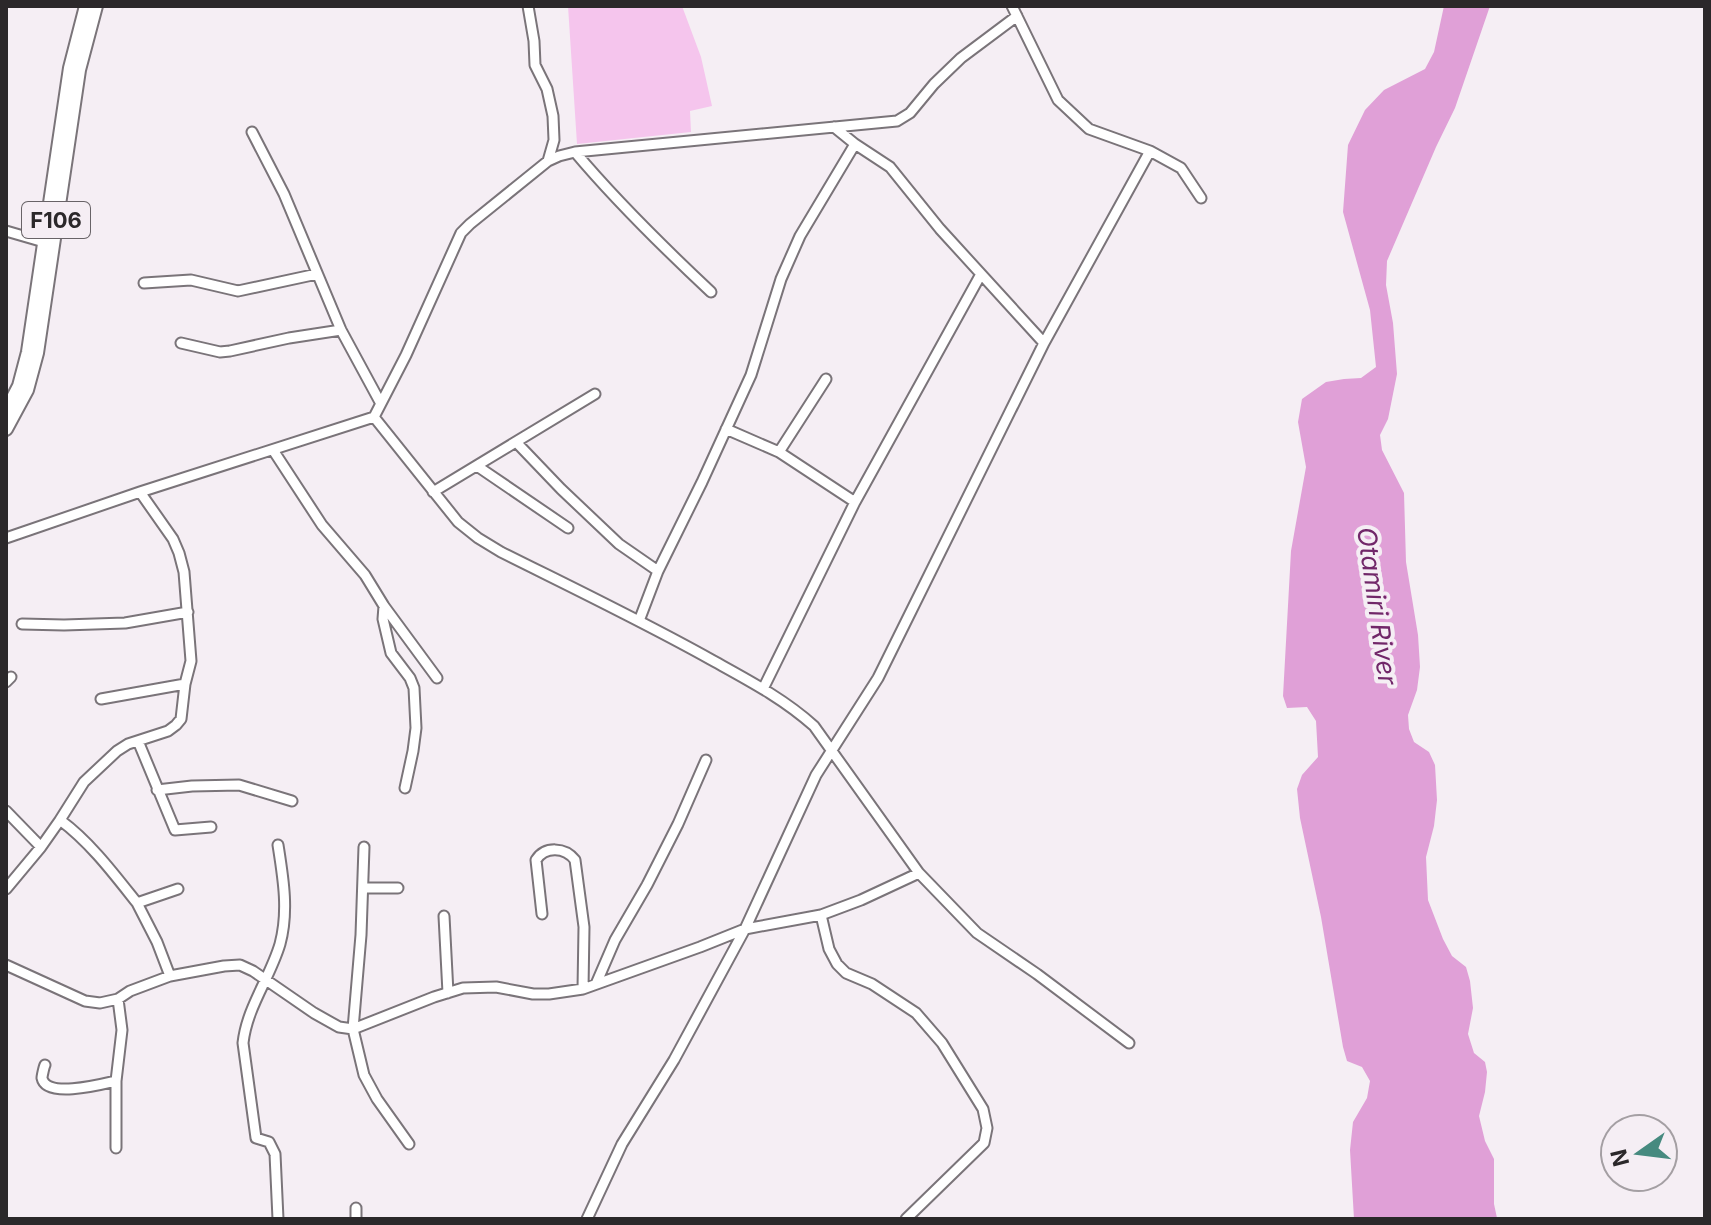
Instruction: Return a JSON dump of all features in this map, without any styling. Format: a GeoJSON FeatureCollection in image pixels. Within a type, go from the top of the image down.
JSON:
{"type":"FeatureCollection","features":[{"type":"Feature","properties":{"kind":"main road","name":"F106"},"geometry":{"type":"LineString","coordinates":[[6,411],[19,386],[28,352],[70,68],[86,6]]}},
{"type":"Feature","properties":{"kind":"main road","name":"F106"},"geometry":{"type":"LineString","coordinates":[[6,429],[27,390],[37,353],[79,70],[96,6]]}},
{"type":"Feature","properties":{"kind":"street"},"geometry":{"type":"LineString","coordinates":[[528,6],[535,65],[547,89],[553,116],[554,140],[548,161]]}},
{"type":"Feature","properties":{"kind":"street"},"geometry":{"type":"LineString","coordinates":[[374,417],[406,355],[461,233],[548,161],[575,152],[897,121],[904,118],[934,84],[1014,11],[1058,100],[1089,129],[1150,151],[1181,168],[1201,198]]}},
{"type":"Feature","properties":{"kind":"street"},"geometry":{"type":"LineString","coordinates":[[834,127],[890,167],[940,229],[1044,343]]}},
{"type":"Feature","properties":{"kind":"street"},"geometry":{"type":"LineString","coordinates":[[252,132],[284,194],[341,330],[380,402]]}},
{"type":"Feature","properties":{"kind":"street"},"geometry":{"type":"LineString","coordinates":[[639,621],[658,571],[751,375],[781,279],[800,236],[855,144]]}},
{"type":"Feature","properties":{"kind":"street"},"geometry":{"type":"LineString","coordinates":[[587,1219],[622,1144],[667,1073],[745,929],[816,775],[878,678],[1044,343],[1150,151]]}},
{"type":"Feature","properties":{"kind":"street"},"geometry":{"type":"LineString","coordinates":[[575,152],[609,192],[711,292]]}},
{"type":"Feature","properties":{"kind":"street"},"geometry":{"type":"LineString","coordinates":[[6,231],[44,242]]}},
{"type":"Feature","properties":{"kind":"street"},"geometry":{"type":"LineString","coordinates":[[144,283],[191,280],[238,291],[317,274]]}},
{"type":"Feature","properties":{"kind":"street"},"geometry":{"type":"LineString","coordinates":[[763,689],[855,502],[981,274]]}},
{"type":"Feature","properties":{"kind":"street"},"geometry":{"type":"LineString","coordinates":[[181,343],[220,352],[341,330]]}},
{"type":"Feature","properties":{"kind":"street"},"geometry":{"type":"LineString","coordinates":[[779,452],[826,379]]}},
{"type":"Feature","properties":{"kind":"street"},"geometry":{"type":"LineString","coordinates":[[433,492],[595,394]]}},
{"type":"Feature","properties":{"kind":"street"},"geometry":{"type":"LineString","coordinates":[[6,538],[374,417]]}},
{"type":"Feature","properties":{"kind":"street"},"geometry":{"type":"LineString","coordinates":[[374,417],[458,522],[478,538],[639,621],[798,711],[832,750],[919,873],[977,933],[1129,1043]]}},
{"type":"Feature","properties":{"kind":"street"},"geometry":{"type":"LineString","coordinates":[[726,429],[779,452],[855,502]]}},
{"type":"Feature","properties":{"kind":"street"},"geometry":{"type":"LineString","coordinates":[[516,442],[619,544],[658,571]]}},
{"type":"Feature","properties":{"kind":"street"},"geometry":{"type":"LineString","coordinates":[[273,450],[322,525],[365,575],[437,678]]}},
{"type":"Feature","properties":{"kind":"street"},"geometry":{"type":"LineString","coordinates":[[477,466],[568,528]]}},
{"type":"Feature","properties":{"kind":"street"},"geometry":{"type":"LineString","coordinates":[[6,889],[41,847],[80,787],[96,770],[117,751],[176,725],[181,719],[191,661],[184,572],[173,539],[140,492]]}},
{"type":"Feature","properties":{"kind":"street"},"geometry":{"type":"LineString","coordinates":[[384,606],[383,619],[391,653],[414,688],[416,728],[405,788]]}},
{"type":"Feature","properties":{"kind":"street"},"geometry":{"type":"LineString","coordinates":[[22,624],[125,623],[188,612]]}},
{"type":"Feature","properties":{"kind":"street"},"geometry":{"type":"LineString","coordinates":[[101,699],[185,684]]}},
{"type":"Feature","properties":{"kind":"street"},"geometry":{"type":"LineString","coordinates":[[138,741],[175,830],[211,827]]}},
{"type":"Feature","properties":{"kind":"street"},"geometry":{"type":"LineString","coordinates":[[596,984],[615,940],[678,824],[706,760]]}},
{"type":"Feature","properties":{"kind":"street"},"geometry":{"type":"LineString","coordinates":[[157,790],[239,785],[292,801]]}},
{"type":"Feature","properties":{"kind":"street"},"geometry":{"type":"LineString","coordinates":[[6,811],[41,847]]}},
{"type":"Feature","properties":{"kind":"street"},"geometry":{"type":"LineString","coordinates":[[60,820],[110,868],[137,903],[170,976]]}},
{"type":"Feature","properties":{"kind":"street"},"geometry":{"type":"LineString","coordinates":[[278,845],[284,885],[280,945],[250,1012],[243,1043],[256,1138],[269,1142],[275,1154],[278,1219]]}},
{"type":"Feature","properties":{"kind":"street"},"geometry":{"type":"LineString","coordinates":[[364,847],[353,1029],[364,1075],[409,1144]]}},
{"type":"Feature","properties":{"kind":"street"},"geometry":{"type":"LineString","coordinates":[[542,914],[536,860],[547,851],[562,850],[575,860],[584,927],[583,989]]}},
{"type":"Feature","properties":{"kind":"street"},"geometry":{"type":"LineString","coordinates":[[6,965],[85,1001],[100,1003],[118,999],[130,991],[170,976],[240,965],[266,979],[314,1013],[339,1027],[353,1029],[463,988],[496,987],[533,994],[583,989],[745,929],[821,915],[919,873]]}},
{"type":"Feature","properties":{"kind":"street"},"geometry":{"type":"LineString","coordinates":[[363,888],[398,888]]}},
{"type":"Feature","properties":{"kind":"street"},"geometry":{"type":"LineString","coordinates":[[137,903],[178,889]]}},
{"type":"Feature","properties":{"kind":"street"},"geometry":{"type":"LineString","coordinates":[[821,915],[829,949],[837,964],[846,973],[872,984],[916,1013],[942,1043],[983,1109],[987,1128],[984,1143],[906,1219]]}},
{"type":"Feature","properties":{"kind":"street"},"geometry":{"type":"LineString","coordinates":[[444,916],[448,993]]}},
{"type":"Feature","properties":{"kind":"street"},"geometry":{"type":"LineString","coordinates":[[116,1148],[116,1081],[122,1030],[118,999]]}},
{"type":"Feature","properties":{"kind":"street"},"geometry":{"type":"LineString","coordinates":[[45,1065],[42,1077],[49,1086],[86,1088],[116,1081]]}},
{"type":"Feature","properties":{"kind":"shaded area"},"geometry":{"type":"Polygon","coordinates":[[[568,6],[682,6],[701,57],[712,106],[690,111],[691,132],[577,144],[568,6]]]}},
{"type":"Feature","properties":{"kind":"water","name":"Otamiri River"},"geometry":{"type":"Polygon","coordinates":[[[1444,6],[1490,6],[1455,108],[1387,261],[1386,285],[1397,374],[1388,419],[1380,435],[1382,450],[1404,493],[1406,562],[1420,667],[1417,690],[1408,715],[1409,729],[1414,742],[1429,752],[1435,765],[1437,800],[1426,857],[1428,900],[1443,939],[1452,956],[1466,967],[1470,981],[1473,1008],[1468,1034],[1474,1053],[1485,1062],[1487,1072],[1479,1116],[1485,1141],[1494,1159],[1497,1218],[1354,1219],[1350,1150],[1353,1122],[1367,1098],[1370,1081],[1362,1067],[1347,1061],[1343,1047],[1300,818],[1297,789],[1302,775],[1318,757],[1316,721],[1307,707],[1287,708],[1283,696],[1291,551],[1306,467],[1298,422],[1302,399],[1326,382],[1361,378],[1376,367],[1370,310],[1343,212],[1348,145],[1365,110],[1384,90],[1425,69],[1434,52],[1444,6]]]}}]}
